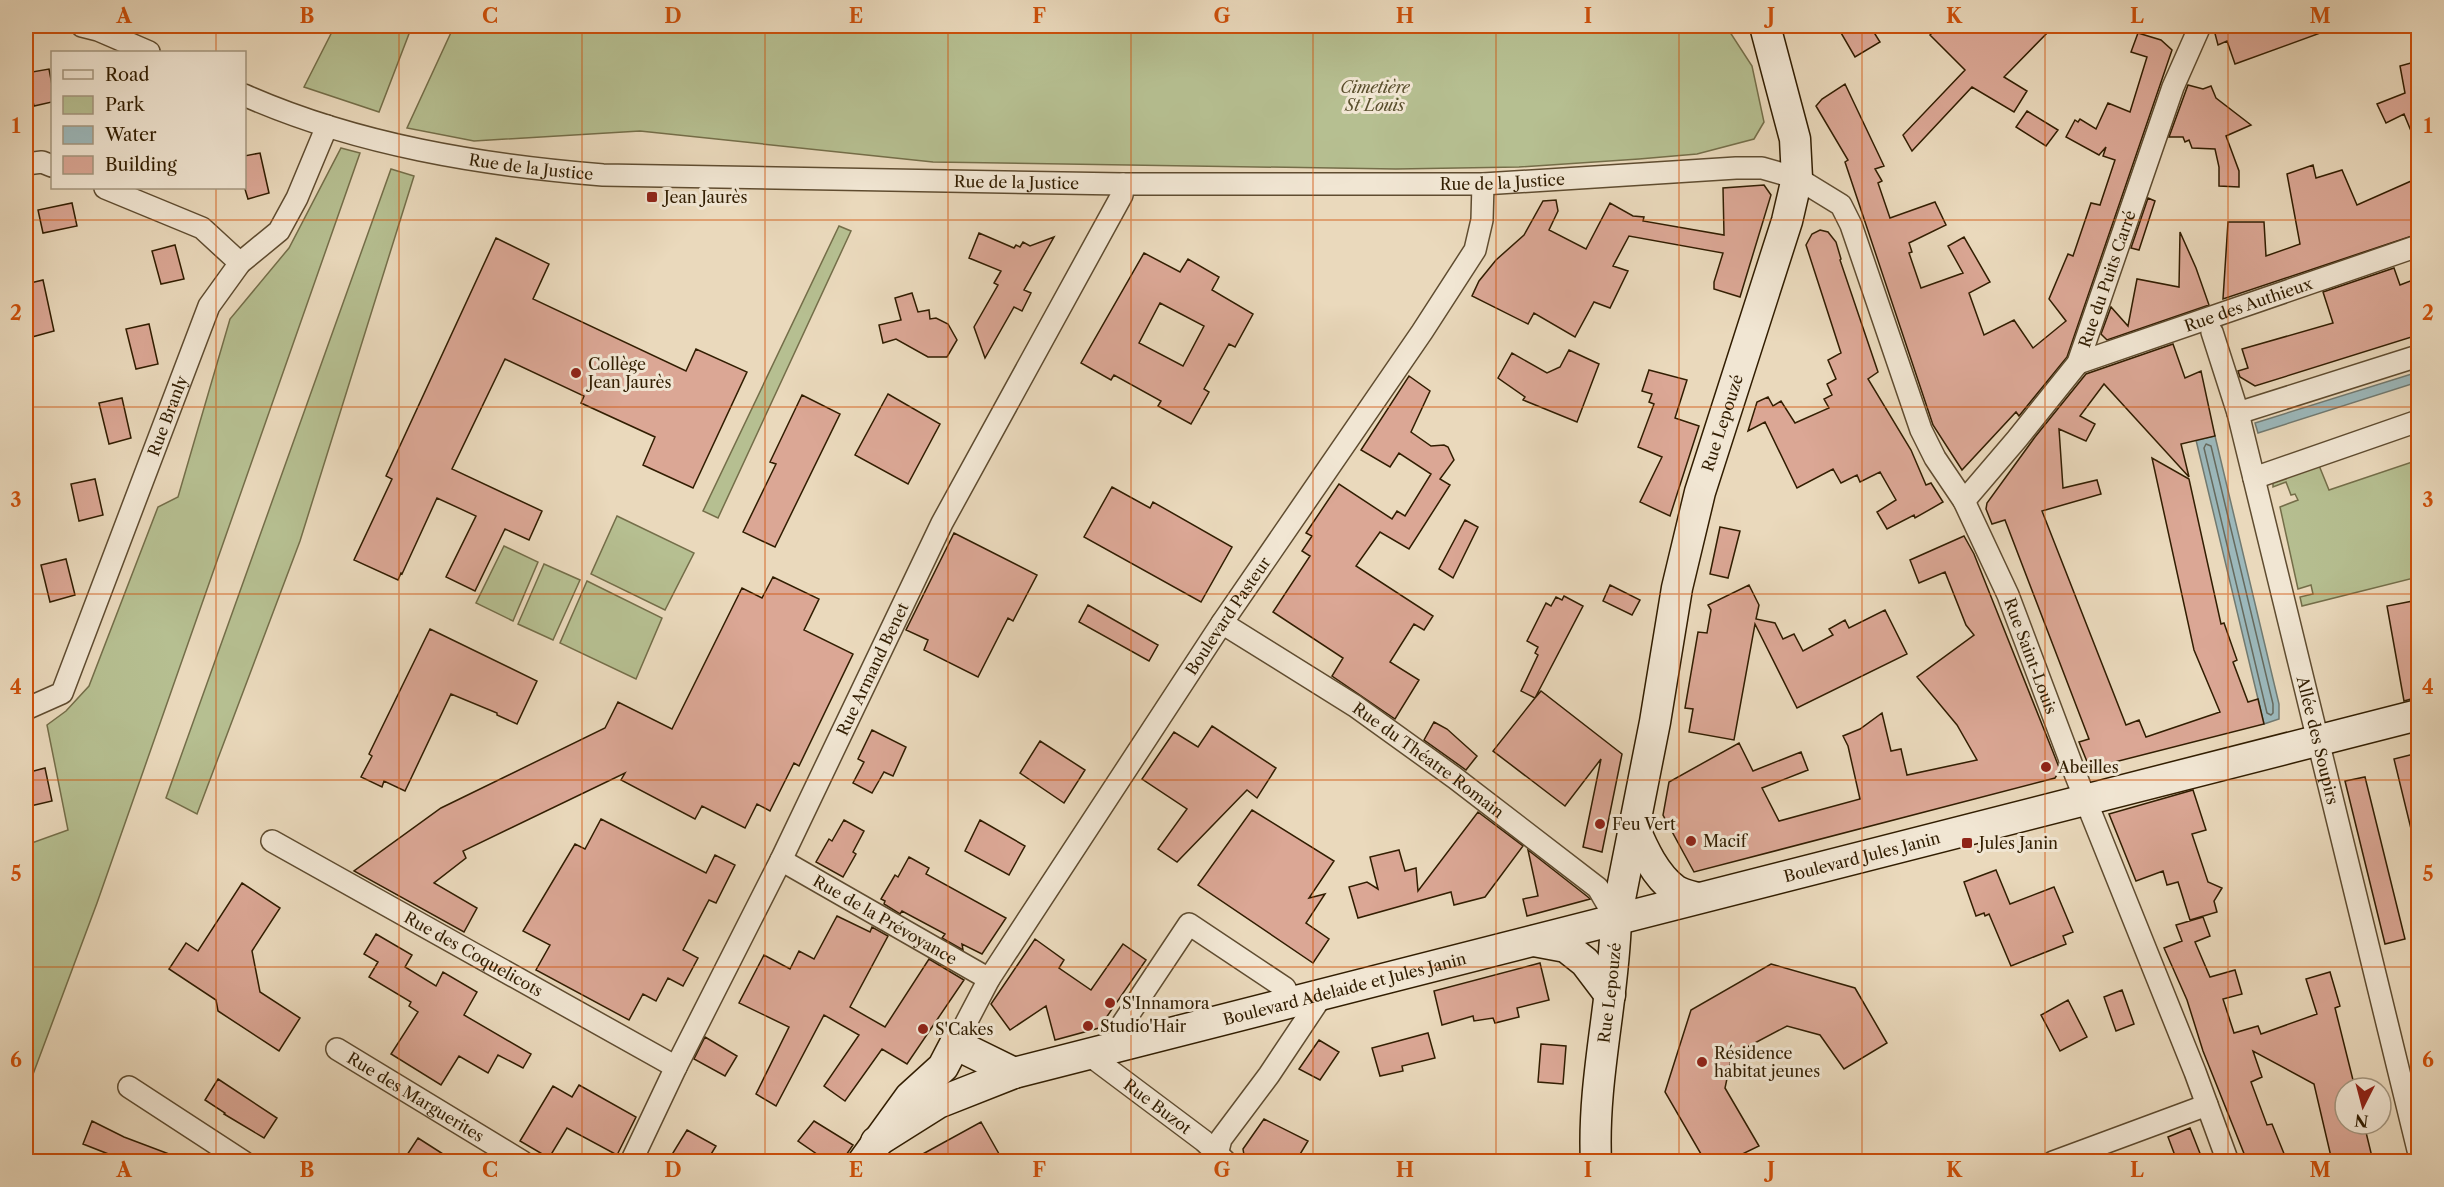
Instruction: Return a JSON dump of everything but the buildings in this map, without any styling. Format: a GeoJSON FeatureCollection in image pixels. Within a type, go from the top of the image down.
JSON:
{"type":"FeatureCollection","features":[{"type":"Feature","properties":{"kind":"main road","name":"Rue Lepouzé"},"geometry":{"type":"LineString","coordinates":[[1596,1161],[1595,1128],[1616,919],[1655,722],[1677,588],[1700,492],[1787,221],[1797,178],[1795,139],[1766,26]]}},
{"type":"Feature","properties":{"kind":"main road","name":"Boulevard Jules Janin"},"geometry":{"type":"LineString","coordinates":[[1616,919],[2418,715]]}},
{"type":"Feature","properties":{"kind":"main road"},"geometry":{"type":"LineString","coordinates":[[1634,827],[1643,850],[1660,874],[1676,891],[1697,898]]}},
{"type":"Feature","properties":{"kind":"main road","name":"Boulevard Adelaide et Jules Janin"},"geometry":{"type":"LineString","coordinates":[[870,1152],[938,1103],[1014,1073],[1616,919]]}},
{"type":"Feature","properties":{"kind":"main road"},"geometry":{"type":"LineString","coordinates":[[1531,941],[1566,947],[1585,962],[1610,995]]}},
{"type":"Feature","properties":{"kind":"main road"},"geometry":{"type":"LineString","coordinates":[[870,1152],[910,1097],[943,1067],[955,1044],[1014,1073]]}},
{"type":"Feature","properties":{"kind":"street"},"geometry":{"type":"LineString","coordinates":[[82,26],[98,30],[147,51]]}},
{"type":"Feature","properties":{"kind":"street","name":"Rue du Puits Carré"},"geometry":{"type":"LineString","coordinates":[[1964,501],[2017,440],[2078,363],[2173,87],[2200,26]]}},
{"type":"Feature","properties":{"kind":"street","name":"Rue de la Justice"},"geometry":{"type":"LineString","coordinates":[[246,96],[284,113],[418,149],[526,169],[603,175],[1123,184],[1483,184],[1762,168],[1797,178]]}},
{"type":"Feature","properties":{"kind":"street","name":"Rue Branly"},"geometry":{"type":"LineString","coordinates":[[26,709],[62,693],[209,306],[240,263],[279,231],[297,198],[327,126]]}},
{"type":"Feature","properties":{"kind":"street"},"geometry":{"type":"LineString","coordinates":[[26,164],[42,162],[51,166]]}},
{"type":"Feature","properties":{"kind":"street","name":"Rue Saint-Louis"},"geometry":{"type":"LineString","coordinates":[[1797,178],[1841,205],[1851,225],[1921,430],[1935,458],[1964,501],[2008,595],[2228,1161]]}},
{"type":"Feature","properties":{"kind":"street","name":"Rue Armand Benet"},"geometry":{"type":"LineString","coordinates":[[631,1161],[781,860],[942,523],[995,422],[1082,270],[1122,195],[1123,184]]}},
{"type":"Feature","properties":{"kind":"street","name":"Boulevard Pasteur"},"geometry":{"type":"LineString","coordinates":[[955,1044],[989,979],[1222,623],[1422,332],[1475,250],[1482,220],[1483,184]]}},
{"type":"Feature","properties":{"kind":"street"},"geometry":{"type":"LineString","coordinates":[[107,189],[202,228],[240,263]]}},
{"type":"Feature","properties":{"kind":"street","name":"Rue des Authieux"},"geometry":{"type":"LineString","coordinates":[[2078,363],[2418,246]]}},
{"type":"Feature","properties":{"kind":"street","name":"Allée des Soupirs"},"geometry":{"type":"LineString","coordinates":[[2212,332],[2238,413],[2418,1150]]}},
{"type":"Feature","properties":{"kind":"street"},"geometry":{"type":"LineString","coordinates":[[2238,413],[2418,356]]}},
{"type":"Feature","properties":{"kind":"street"},"geometry":{"type":"LineString","coordinates":[[2254,478],[2418,421]]}},
{"type":"Feature","properties":{"kind":"street","name":"Rue du Théatre Romain"},"geometry":{"type":"LineString","coordinates":[[1222,623],[1356,706],[1447,771],[1598,888],[1616,919]]}},
{"type":"Feature","properties":{"kind":"street","name":"Rue des Coquelicots"},"geometry":{"type":"LineString","coordinates":[[272,842],[676,1067]]}},
{"type":"Feature","properties":{"kind":"street","name":"Rue de la Prévoyance"},"geometry":{"type":"LineString","coordinates":[[781,860],[989,979]]}},
{"type":"Feature","properties":{"kind":"street"},"geometry":{"type":"LineString","coordinates":[[1129,1043],[1123,1023],[1189,924],[1285,988],[1291,1002]]}},
{"type":"Feature","properties":{"kind":"street"},"geometry":{"type":"LineString","coordinates":[[1219,1158],[1221,1139],[1269,1074],[1323,994]]}},
{"type":"Feature","properties":{"kind":"street","name":"Rue des Marguerites"},"geometry":{"type":"LineString","coordinates":[[337,1049],[523,1161]]}},
{"type":"Feature","properties":{"kind":"street","name":"Rue Buzot"},"geometry":{"type":"LineString","coordinates":[[1088,1054],[1219,1158]]}},
{"type":"Feature","properties":{"kind":"street"},"geometry":{"type":"LineString","coordinates":[[129,1087],[244,1161]]}},
{"type":"Feature","properties":{"kind":"street"},"geometry":{"type":"LineString","coordinates":[[2053,1161],[2207,1105]]}},
{"type":"Feature","properties":{"kind":"green space"},"geometry":{"type":"Polygon","coordinates":[[[335,26],[412,26],[379,112],[304,87],[335,26]]]}},
{"type":"Feature","properties":{"kind":"green space","name":"Cimetière St Louis"},"geometry":{"type":"Polygon","coordinates":[[[454,26],[1726,26],[1752,66],[1764,122],[1754,139],[1697,154],[1519,167],[1396,169],[933,162],[640,131],[474,141],[407,128],[454,26]]]}},
{"type":"Feature","properties":{"kind":"green space"},"geometry":{"type":"Polygon","coordinates":[[[341,148],[360,153],[97,903],[26,1093],[26,933],[29,918],[26,845],[68,830],[47,725],[66,711],[89,686],[158,507],[178,497],[230,319],[289,248],[341,148]]]}},
{"type":"Feature","properties":{"kind":"green space"},"geometry":{"type":"Polygon","coordinates":[[[391,169],[414,176],[300,541],[197,814],[166,798],[391,169]]]}},
{"type":"Feature","properties":{"kind":"green space"},"geometry":{"type":"Polygon","coordinates":[[[839,226],[851,231],[718,518],[703,511],[839,226]]]}},
{"type":"Feature","properties":{"kind":"green space"},"geometry":{"type":"Polygon","coordinates":[[[2418,460],[2418,577],[2302,606],[2300,597],[2313,594],[2311,585],[2298,589],[2280,507],[2298,500],[2295,494],[2291,495],[2286,482],[2273,487],[2273,482],[2318,463],[2329,490],[2418,460]]]}},
{"type":"Feature","properties":{"kind":"green space"},"geometry":{"type":"Polygon","coordinates":[[[617,516],[694,553],[665,610],[591,574],[617,516]]]}},
{"type":"Feature","properties":{"kind":"green space"},"geometry":{"type":"Polygon","coordinates":[[[504,546],[538,562],[513,621],[476,603],[504,546]]]}},
{"type":"Feature","properties":{"kind":"green space"},"geometry":{"type":"Polygon","coordinates":[[[544,564],[580,580],[553,640],[518,624],[544,564]]]}},
{"type":"Feature","properties":{"kind":"green space"},"geometry":{"type":"Polygon","coordinates":[[[587,581],[662,618],[636,679],[560,643],[587,581]]]}},
{"type":"Feature","properties":{"kind":"water"},"geometry":{"type":"Polygon","coordinates":[[[2418,372],[2418,382],[2258,433],[2255,423],[2418,372]]]}},
{"type":"Feature","properties":{"kind":"water"},"geometry":{"type":"Polygon","coordinates":[[[2215,436],[2279,704],[2279,719],[2264,724],[2196,440],[2215,436]]]}},
{"type":"Feature","properties":{"kind":"place","name":"Jean Jaurès"},"geometry":{"type":"Point","coordinates":[652,197]}},
{"type":"Feature","properties":{"kind":"place","name":"Collège Jean Jaurès"},"geometry":{"type":"Point","coordinates":[576,373]}},
{"type":"Feature","properties":{"kind":"place","name":"Abeilles"},"geometry":{"type":"Point","coordinates":[2046,767]}},
{"type":"Feature","properties":{"kind":"place","name":"Feu Vert"},"geometry":{"type":"Point","coordinates":[1600,824]}},
{"type":"Feature","properties":{"kind":"place","name":"Macif"},"geometry":{"type":"Point","coordinates":[1691,841]}},
{"type":"Feature","properties":{"kind":"place","name":"Jules Janin"},"geometry":{"type":"Point","coordinates":[1967,843]}},
{"type":"Feature","properties":{"kind":"place","name":"S'Innamora"},"geometry":{"type":"Point","coordinates":[1110,1003]}},
{"type":"Feature","properties":{"kind":"place","name":"Studio'Hair"},"geometry":{"type":"Point","coordinates":[1088,1026]}},
{"type":"Feature","properties":{"kind":"place","name":"S'Cakes"},"geometry":{"type":"Point","coordinates":[923,1029]}},
{"type":"Feature","properties":{"kind":"place","name":"Résidence habitat jeunes"},"geometry":{"type":"Point","coordinates":[1702,1062]}}]}
